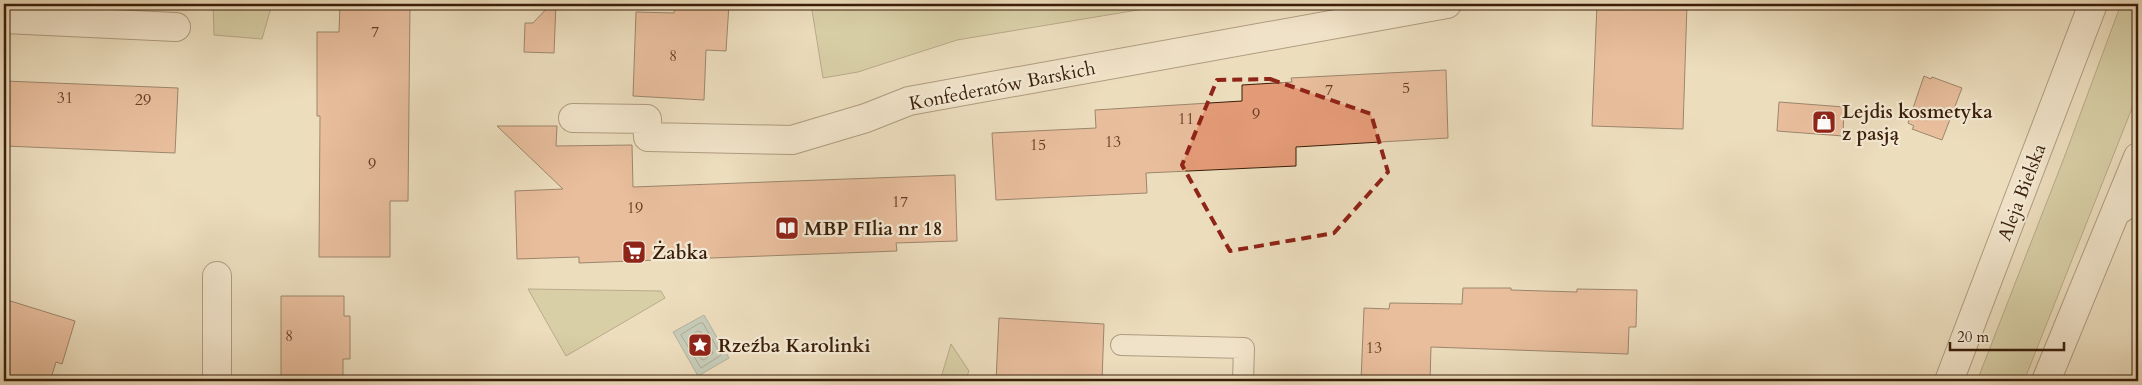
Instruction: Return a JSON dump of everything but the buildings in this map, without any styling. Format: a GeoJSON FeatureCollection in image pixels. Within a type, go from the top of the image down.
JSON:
{"type":"FeatureCollection","features":[{"type":"Feature","properties":{"kind":"street","name":"Konfederatów Barskich"},"geometry":{"type":"LineString","coordinates":[[573,118],[647,119],[648,137],[792,140],[866,118],[909,101],[1448,4]]}},
{"type":"Feature","properties":{"kind":"street","name":"Aleja Bielska"},"geometry":{"type":"LineString","coordinates":[[1949,381],[2094,4]]}},
{"type":"Feature","properties":{"kind":"street"},"geometry":{"type":"LineString","coordinates":[[4,19],[176,27]]}},
{"type":"Feature","properties":{"kind":"street"},"geometry":{"type":"LineString","coordinates":[[2046,381],[2138,157]]}},
{"type":"Feature","properties":{"kind":"street"},"geometry":{"type":"LineString","coordinates":[[217,276],[217,381]]}},
{"type":"Feature","properties":{"kind":"lane"},"geometry":{"type":"LineString","coordinates":[[2114,218],[2138,202]]}},
{"type":"Feature","properties":{"kind":"lane"},"geometry":{"type":"LineString","coordinates":[[1121,345],[1244,348],[1243,381]]}},
{"type":"Feature","properties":{"kind":"highlighted area"},"geometry":{"type":"Polygon","coordinates":[[[1270,79],[1371,114],[1388,172],[1334,233],[1230,251],[1182,165],[1217,80],[1270,79]]]}},
{"type":"Feature","properties":{"kind":"green space"},"geometry":{"type":"Polygon","coordinates":[[[213,4],[272,4],[262,39],[214,35],[213,4]]]}},
{"type":"Feature","properties":{"kind":"green space"},"geometry":{"type":"Polygon","coordinates":[[[811,4],[1174,4],[957,40],[858,72],[823,78],[811,4]]]}},
{"type":"Feature","properties":{"kind":"green space"},"geometry":{"type":"Polygon","coordinates":[[[2121,4],[2138,4],[2138,93],[2024,381],[1977,381],[2064,158],[2121,4]]]}},
{"type":"Feature","properties":{"kind":"green space"},"geometry":{"type":"Polygon","coordinates":[[[528,289],[661,291],[665,298],[566,356],[528,289]]]}},
{"type":"Feature","properties":{"kind":"green space"},"geometry":{"type":"Polygon","coordinates":[[[951,344],[969,371],[965,381],[940,381],[951,344]]]}},
{"type":"Feature","properties":{"kind":"water"},"geometry":{"type":"Polygon","coordinates":[[[704,315],[729,358],[698,376],[673,332],[704,315]]]}},
{"type":"Feature","properties":{"kind":"place","name":"Lejdis kosmetyka z pasją"},"geometry":{"type":"Point","coordinates":[1824,122]}},
{"type":"Feature","properties":{"kind":"place","name":"MBP FIlia nr 18"},"geometry":{"type":"Point","coordinates":[787,228]}},
{"type":"Feature","properties":{"kind":"place","name":"Żabka"},"geometry":{"type":"Point","coordinates":[634,252]}},
{"type":"Feature","properties":{"kind":"place","name":"Rzeźba Karolinki"},"geometry":{"type":"Point","coordinates":[700,345]}}]}
